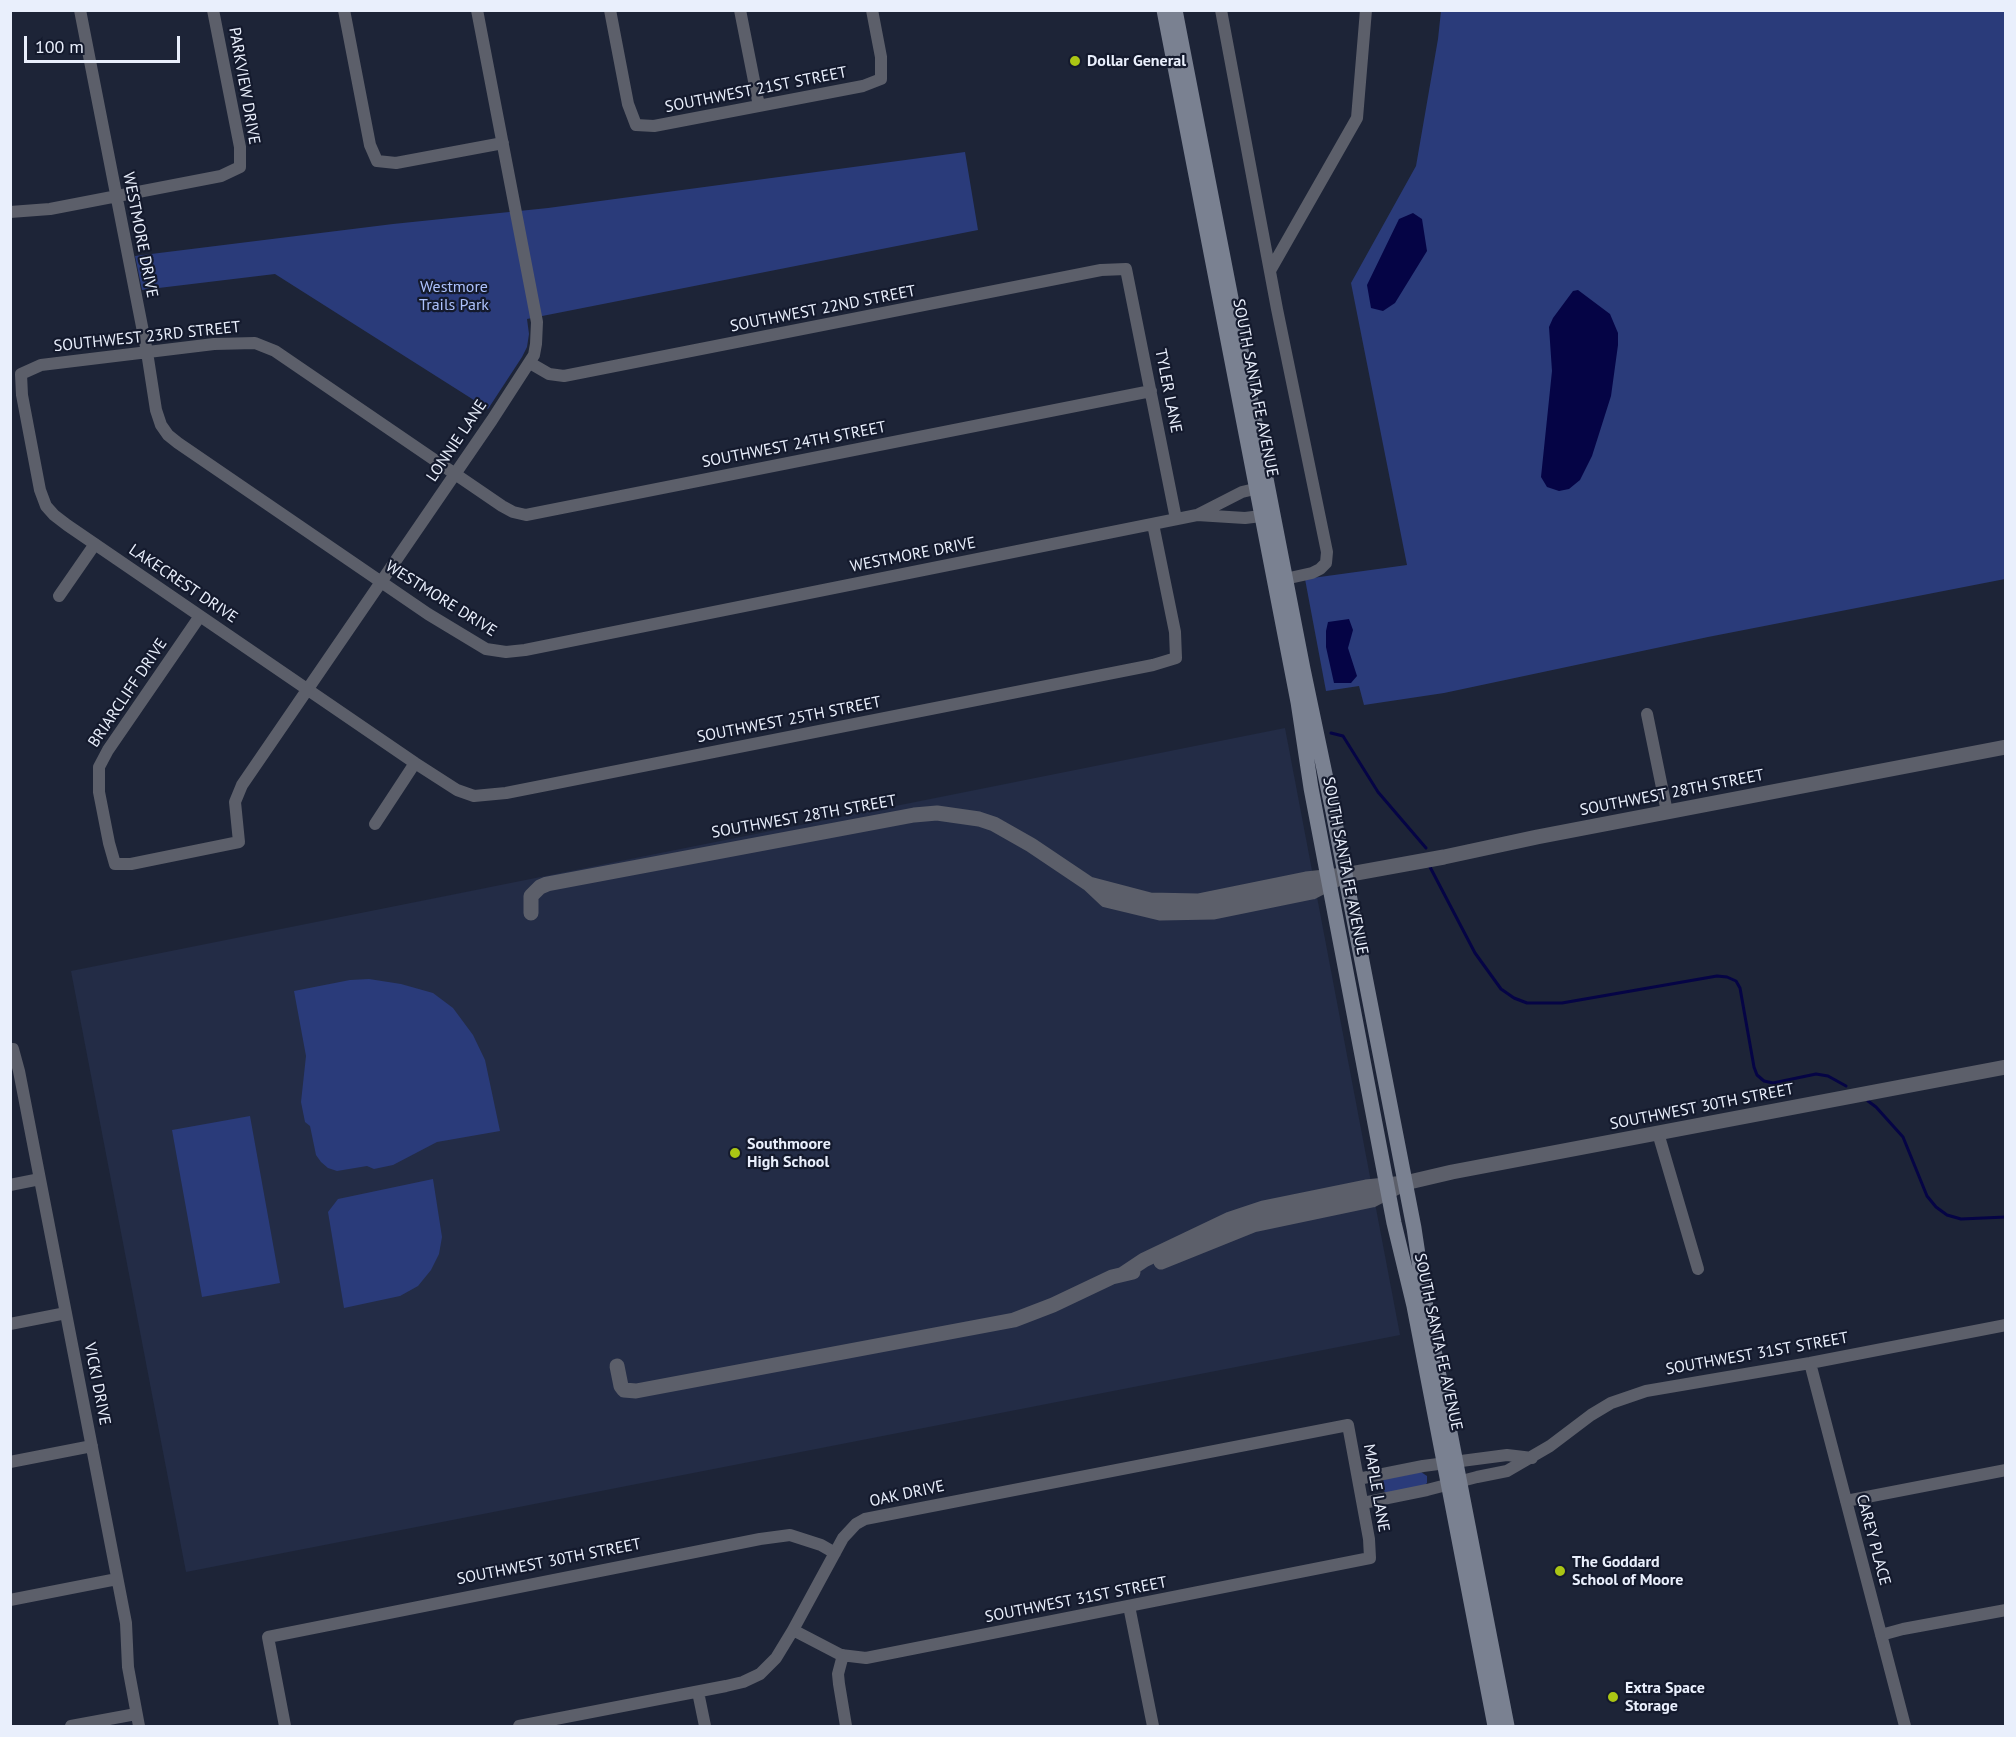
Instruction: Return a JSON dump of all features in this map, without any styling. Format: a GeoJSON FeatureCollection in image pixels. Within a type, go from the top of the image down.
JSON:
{"type":"FeatureCollection","features":[{"type":"Feature","properties":{"kind":"main road","name":"SOUTH SANTA FE AVENUE"},"geometry":{"type":"LineString","coordinates":[[1164,10],[1262,487]]}},
{"type":"Feature","properties":{"kind":"main road","name":"SOUTH SANTA FE AVENUE"},"geometry":{"type":"LineString","coordinates":[[1175,10],[1267,515],[1311,788],[1404,1265],[1450,1462],[1507,1726]]}},
{"type":"Feature","properties":{"kind":"main road","name":"SOUTH SANTA FE AVENUE"},"geometry":{"type":"LineString","coordinates":[[1267,515],[1285,579],[1405,1183],[1450,1462]]}},
{"type":"Feature","properties":{"kind":"main road","name":"SOUTH SANTA FE AVENUE"},"geometry":{"type":"LineString","coordinates":[[1454,1482],[1495,1726]]}},
{"type":"Feature","properties":{"kind":"street","name":"WESTMORE DRIVE"},"geometry":{"type":"LineString","coordinates":[[80,10],[147,352],[156,411],[161,425],[168,435],[381,582],[478,645],[496,652],[506,652],[1197,515],[1245,518],[1267,515]]}},
{"type":"Feature","properties":{"kind":"street","name":"PARKVIEW DRIVE"},"geometry":{"type":"LineString","coordinates":[[116,197],[221,176],[240,167],[240,147],[213,10]]}},
{"type":"Feature","properties":{"kind":"street"},"geometry":{"type":"LineString","coordinates":[[344,10],[370,145],[377,161],[396,163],[503,143]]}},
{"type":"Feature","properties":{"kind":"street","name":"LONNIE LANE"},"geometry":{"type":"LineString","coordinates":[[238,842],[235,810],[237,794],[530,363],[536,344],[537,322],[477,10]]}},
{"type":"Feature","properties":{"kind":"street","name":"SOUTHWEST 21ST STREET"},"geometry":{"type":"LineString","coordinates":[[610,10],[628,104],[636,125],[654,126],[863,86],[881,79],[881,57],[872,10]]}},
{"type":"Feature","properties":{"kind":"street"},"geometry":{"type":"LineString","coordinates":[[740,10],[759,106]]}},
{"type":"Feature","properties":{"kind":"street"},"geometry":{"type":"LineString","coordinates":[[1221,10],[1327,552],[1326,563],[1320,569],[1285,579]]}},
{"type":"Feature","properties":{"kind":"street"},"geometry":{"type":"LineString","coordinates":[[1271,269],[1357,118],[1366,10]]}},
{"type":"Feature","properties":{"kind":"street"},"geometry":{"type":"LineString","coordinates":[[10,212],[43,210],[116,197]]}},
{"type":"Feature","properties":{"kind":"street","name":"SOUTHWEST 22ND STREET"},"geometry":{"type":"LineString","coordinates":[[530,363],[549,374],[564,376],[1101,270],[1126,269]]}},
{"type":"Feature","properties":{"kind":"street","name":"TYLER LANE"},"geometry":{"type":"LineString","coordinates":[[1126,269],[1176,519]]}},
{"type":"Feature","properties":{"kind":"street","name":"SOUTHWEST 23RD STREET"},"geometry":{"type":"LineString","coordinates":[[21,374],[41,365],[234,342],[255,343],[275,351],[455,473]]}},
{"type":"Feature","properties":{"kind":"street","name":"LAKECREST DRIVE"},"geometry":{"type":"LineString","coordinates":[[21,374],[22,395],[40,490],[46,506],[67,525],[415,763]]}},
{"type":"Feature","properties":{"kind":"street","name":"SOUTHWEST 24TH STREET"},"geometry":{"type":"LineString","coordinates":[[455,473],[513,512],[526,515],[536,514],[1151,391]]}},
{"type":"Feature","properties":{"kind":"street","name":"WESTMORE DRIVE"},"geometry":{"type":"LineString","coordinates":[[1197,515],[1218,503],[1262,487]]}},
{"type":"Feature","properties":{"kind":"street","name":"SOUTHWEST 25TH STREET"},"geometry":{"type":"LineString","coordinates":[[415,763],[465,794],[493,795],[1153,665],[1176,658],[1174,632],[1152,524]]}},
{"type":"Feature","properties":{"kind":"street"},"geometry":{"type":"LineString","coordinates":[[59,596],[95,544]]}},
{"type":"Feature","properties":{"kind":"street","name":"BRIARCLIFF DRIVE"},"geometry":{"type":"LineString","coordinates":[[200,616],[108,750],[99,767],[99,792],[109,843],[116,864],[132,864],[238,842]]}},
{"type":"Feature","properties":{"kind":"street"},"geometry":{"type":"LineString","coordinates":[[1647,714],[1667,812]]}},
{"type":"Feature","properties":{"kind":"street","name":"SOUTHWEST 28TH STREET"},"geometry":{"type":"LineString","coordinates":[[531,913],[531,896],[547,884],[914,815],[937,813],[979,819],[1003,828],[1089,884],[1150,900],[1183,902],[1306,879],[1329,879],[2006,747]]}},
{"type":"Feature","properties":{"kind":"street"},"geometry":{"type":"LineString","coordinates":[[375,824],[415,763]]}},
{"type":"Feature","properties":{"kind":"street","name":"VICKI DRIVE"},"geometry":{"type":"LineString","coordinates":[[12,1049],[40,1179],[126,1623],[128,1667],[137,1720]]}},
{"type":"Feature","properties":{"kind":"street","name":"SOUTHWEST 30TH STREET"},"geometry":{"type":"LineString","coordinates":[[617,1366],[624,1390],[636,1391],[1014,1320],[1124,1274],[1144,1260],[1247,1213],[1366,1187],[1389,1188],[1452,1172],[2006,1067]]}},
{"type":"Feature","properties":{"kind":"street"},"geometry":{"type":"LineString","coordinates":[[1658,1133],[1698,1269]]}},
{"type":"Feature","properties":{"kind":"street"},"geometry":{"type":"LineString","coordinates":[[10,1185],[40,1179]]}},
{"type":"Feature","properties":{"kind":"street"},"geometry":{"type":"LineString","coordinates":[[10,1323],[66,1313]]}},
{"type":"Feature","properties":{"kind":"street","name":"SOUTHWEST 31ST STREET"},"geometry":{"type":"LineString","coordinates":[[1363,1503],[1507,1472],[1532,1458],[1591,1414],[1634,1394],[2006,1325]]}},
{"type":"Feature","properties":{"kind":"street","name":"CAREY PLACE"},"geometry":{"type":"LineString","coordinates":[[1810,1363],[1905,1726]]}},
{"type":"Feature","properties":{"kind":"street","name":"MAPLE LANE"},"geometry":{"type":"LineString","coordinates":[[1348,1425],[1363,1503],[1370,1558]]}},
{"type":"Feature","properties":{"kind":"street","name":"OAK DRIVE"},"geometry":{"type":"LineString","coordinates":[[519,1726],[698,1692],[743,1682],[760,1674],[776,1658],[843,1538],[856,1524],[877,1516],[1348,1425]]}},
{"type":"Feature","properties":{"kind":"street"},"geometry":{"type":"LineString","coordinates":[[10,1462],[92,1446]]}},
{"type":"Feature","properties":{"kind":"street"},"geometry":{"type":"LineString","coordinates":[[1358,1479],[1450,1462],[1507,1455],[1532,1458]]}},
{"type":"Feature","properties":{"kind":"street"},"geometry":{"type":"LineString","coordinates":[[1846,1501],[2006,1470]]}},
{"type":"Feature","properties":{"kind":"street","name":"SOUTHWEST 30TH STREET"},"geometry":{"type":"LineString","coordinates":[[285,1726],[268,1637],[768,1538],[798,1536],[835,1553]]}},
{"type":"Feature","properties":{"kind":"street","name":"SOUTHWEST 31ST STREET"},"geometry":{"type":"LineString","coordinates":[[793,1630],[843,1655],[855,1658],[873,1657],[1370,1558]]}},
{"type":"Feature","properties":{"kind":"street"},"geometry":{"type":"LineString","coordinates":[[10,1600],[117,1579]]}},
{"type":"Feature","properties":{"kind":"street"},"geometry":{"type":"LineString","coordinates":[[1129,1606],[1153,1726]]}},
{"type":"Feature","properties":{"kind":"street"},"geometry":{"type":"LineString","coordinates":[[1881,1635],[2006,1610]]}},
{"type":"Feature","properties":{"kind":"street"},"geometry":{"type":"LineString","coordinates":[[843,1655],[838,1674],[846,1726]]}},
{"type":"Feature","properties":{"kind":"street"},"geometry":{"type":"LineString","coordinates":[[698,1692],[705,1726]]}},
{"type":"Feature","properties":{"kind":"street"},"geometry":{"type":"LineString","coordinates":[[71,1726],[137,1720]]}},
{"type":"Feature","properties":{"kind":"shaded area"},"geometry":{"type":"Polygon","coordinates":[[[1413,213],[1422,219],[1427,251],[1395,303],[1383,311],[1371,308],[1367,285],[1399,219],[1413,213]]]}},
{"type":"Feature","properties":{"kind":"shaded area"},"geometry":{"type":"Polygon","coordinates":[[[1578,290],[1610,314],[1618,333],[1618,345],[1611,396],[1592,456],[1580,480],[1569,489],[1559,491],[1547,487],[1541,477],[1552,371],[1549,327],[1573,291],[1578,290]]]}},
{"type":"Feature","properties":{"kind":"shaded area"},"geometry":{"type":"Polygon","coordinates":[[[1349,619],[1353,630],[1348,648],[1357,676],[1351,683],[1334,683],[1326,647],[1328,622],[1349,619]]]}},
{"type":"Feature","properties":{"kind":"shaded area","name":"Southmoore High School"},"geometry":{"type":"Polygon","coordinates":[[[1285,728],[1400,1335],[186,1572],[71,971],[1285,728]]]}},
{"type":"Feature","properties":{"kind":"green space"},"geometry":{"type":"Polygon","coordinates":[[[1441,11],[2005,11],[2005,579],[1708,637],[1444,693],[1364,705],[1359,686],[1326,691],[1305,579],[1407,565],[1351,283],[1416,166],[1441,11]]]}},
{"type":"Feature","properties":{"kind":"green space","name":"Westmore Trails Park"},"geometry":{"type":"Polygon","coordinates":[[[965,152],[978,230],[527,319],[529,334],[527,347],[488,409],[275,274],[142,290],[135,256],[393,224],[548,208],[965,152]]]}},
{"type":"Feature","properties":{"kind":"green space"},"geometry":{"type":"Polygon","coordinates":[[[369,979],[401,984],[433,993],[453,1008],[473,1035],[485,1060],[500,1131],[437,1142],[393,1165],[374,1169],[367,1166],[337,1171],[321,1162],[316,1155],[310,1126],[305,1122],[301,1102],[306,1056],[294,991],[350,980],[369,979]]]}},
{"type":"Feature","properties":{"kind":"green space"},"geometry":{"type":"Polygon","coordinates":[[[250,1116],[280,1283],[202,1297],[172,1130],[250,1116]]]}},
{"type":"Feature","properties":{"kind":"green space"},"geometry":{"type":"Polygon","coordinates":[[[433,1179],[442,1237],[439,1254],[431,1270],[418,1286],[400,1296],[344,1308],[328,1212],[338,1199],[433,1179]]]}},
{"type":"Feature","properties":{"kind":"green space"},"geometry":{"type":"Polygon","coordinates":[[[1421,1472],[1427,1476],[1427,1483],[1423,1487],[1388,1494],[1381,1489],[1381,1483],[1385,1479],[1421,1472]]]}},
{"type":"Feature","properties":{"kind":"waterway"},"geometry":{"type":"LineString","coordinates":[[1331,733],[1343,736],[1378,792],[1426,848]]}},
{"type":"Feature","properties":{"kind":"waterway"},"geometry":{"type":"LineString","coordinates":[[1430,867],[1475,953],[1501,989],[1514,998],[1527,1003],[1562,1003],[1717,976],[1727,977],[1736,981],[1740,988],[1757,1075],[1764,1081],[1773,1083],[1816,1074],[1828,1076],[1846,1086]]}},
{"type":"Feature","properties":{"kind":"waterway"},"geometry":{"type":"LineString","coordinates":[[1868,1101],[1903,1137],[1927,1196],[1936,1207],[1947,1215],[1961,1219],[2006,1217]]}},
{"type":"Feature","properties":{"kind":"place","name":"Dollar General"},"geometry":{"type":"Point","coordinates":[1075,61]}},
{"type":"Feature","properties":{"kind":"place","name":"Southmoore High School"},"geometry":{"type":"Point","coordinates":[735,1153]}},
{"type":"Feature","properties":{"kind":"place","name":"The Goddard School of Moore"},"geometry":{"type":"Point","coordinates":[1560,1571]}},
{"type":"Feature","properties":{"kind":"place","name":"Extra Space Storage"},"geometry":{"type":"Point","coordinates":[1613,1697]}}]}
